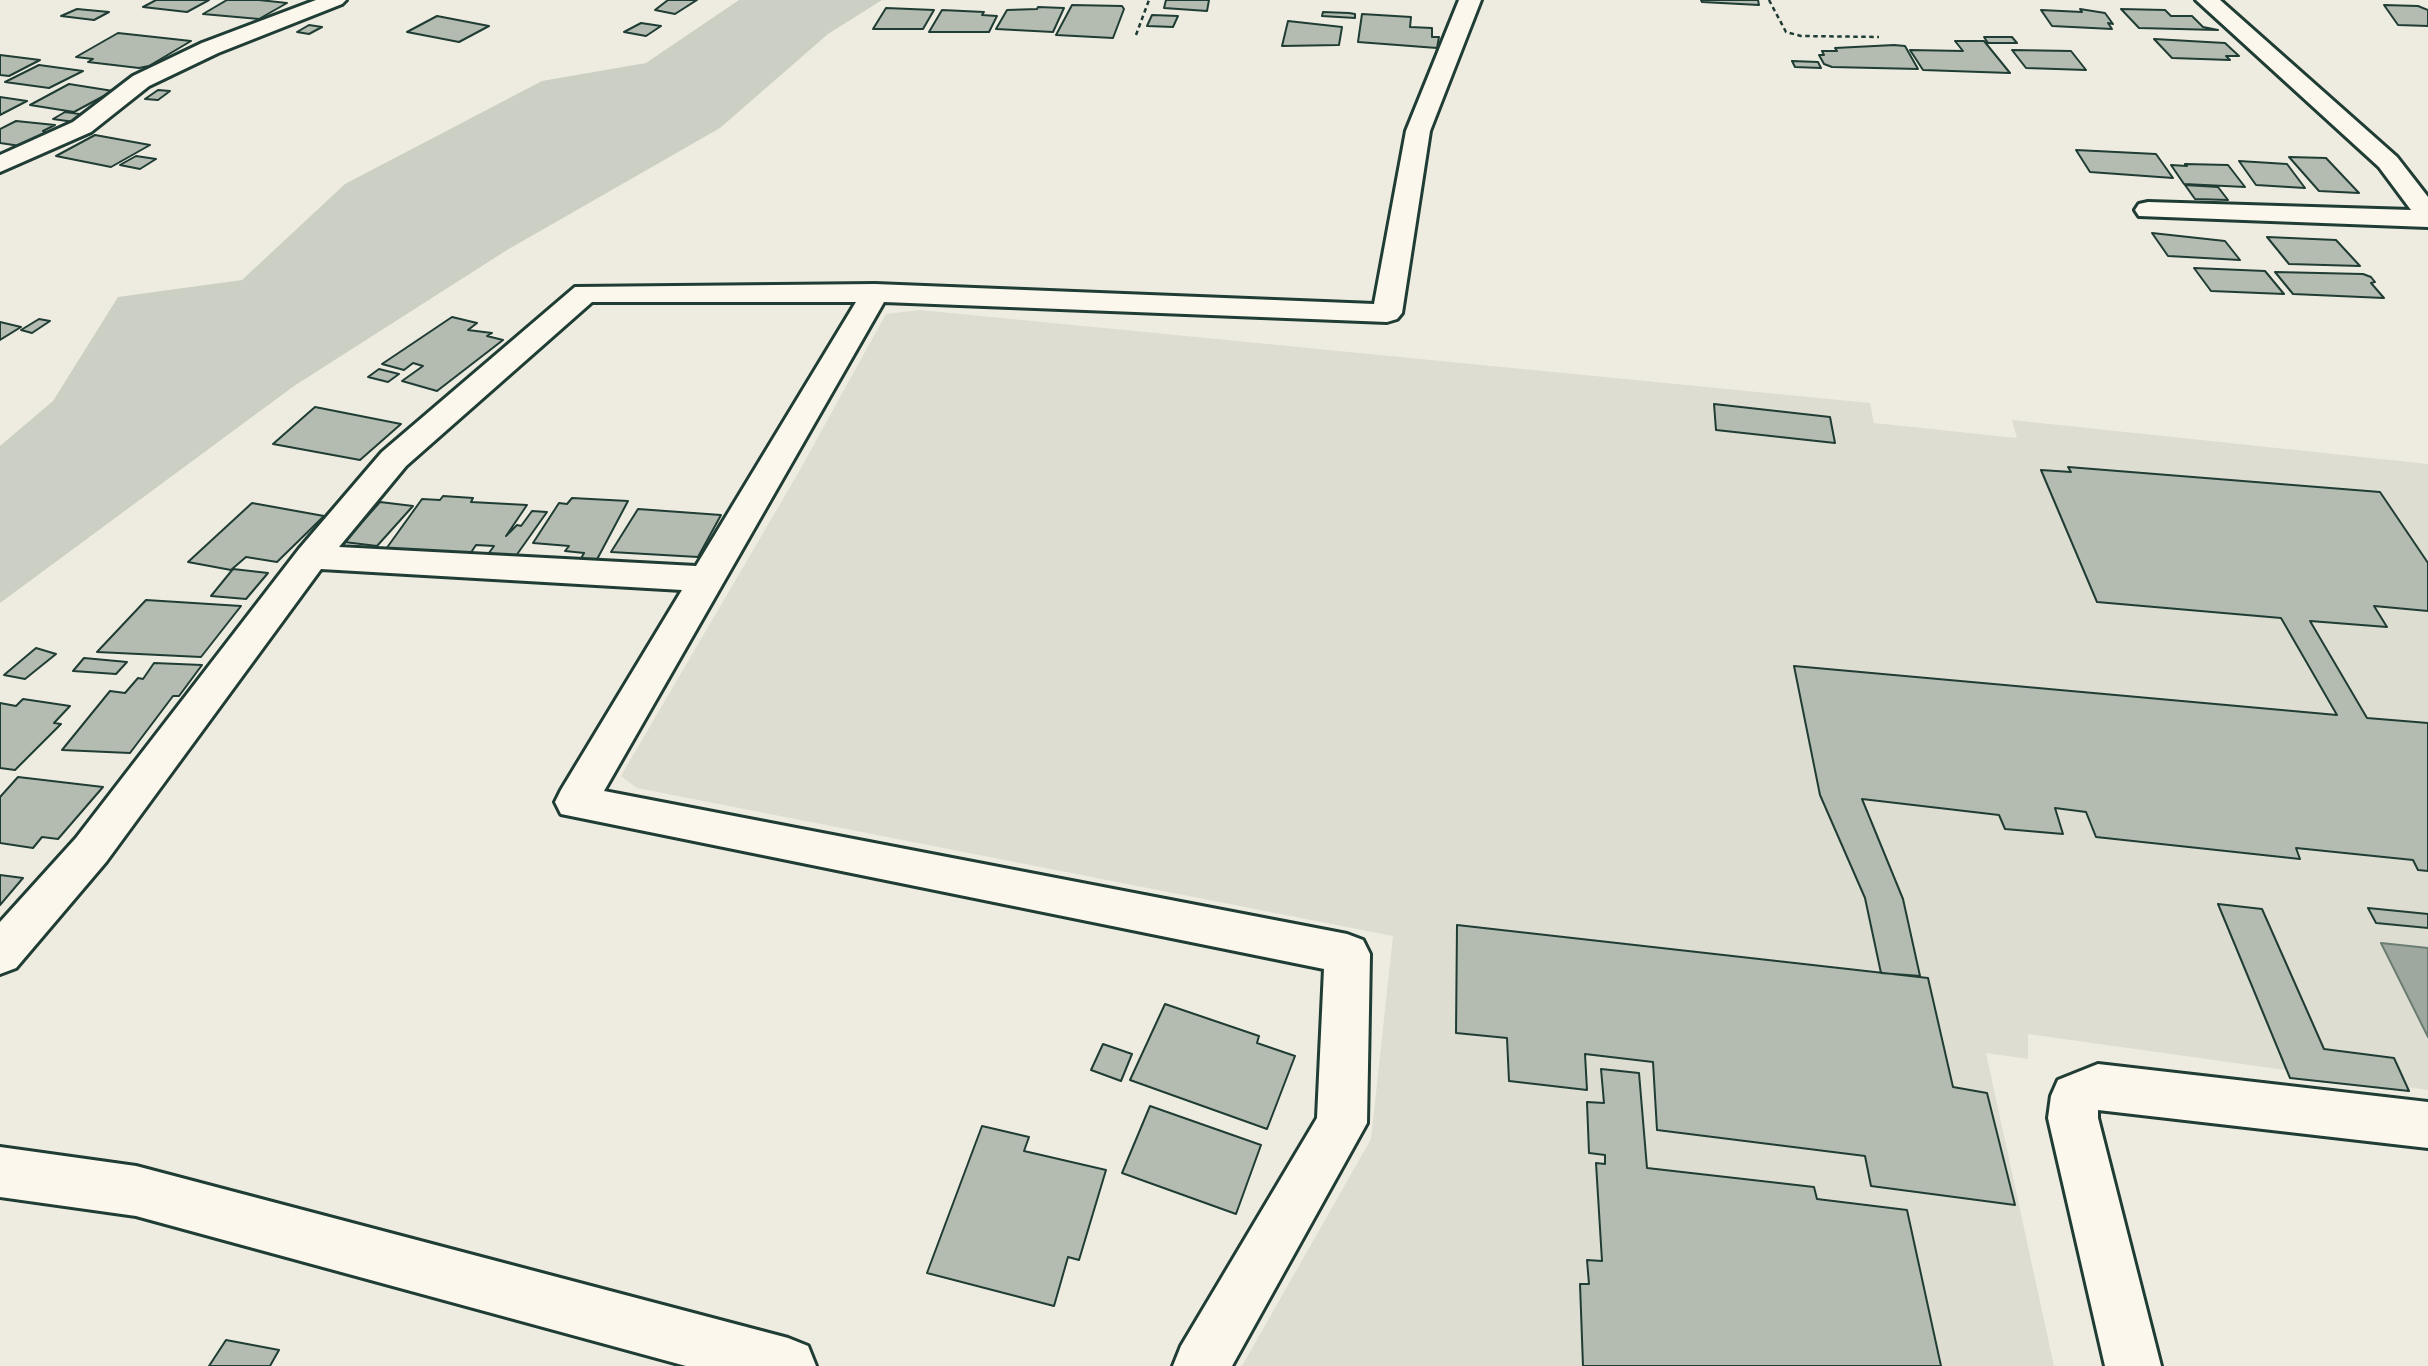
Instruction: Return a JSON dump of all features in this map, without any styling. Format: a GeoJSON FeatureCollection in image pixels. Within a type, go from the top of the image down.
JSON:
{"type":"FeatureCollection","features":[{"type":"Feature","properties":{"kind":"street"},"geometry":{"type":"LineString","coordinates":[[0,164],[82,127],[141,81],[210,48],[335,0]]}},
{"type":"Feature","properties":{"kind":"street"},"geometry":{"type":"LineString","coordinates":[[0,954],[91,850],[311,557],[394,459],[585,293],[875,293],[1387,313],[1418,131],[1471,0]]}},
{"type":"Feature","properties":{"kind":"street"},"geometry":{"type":"LineString","coordinates":[[2207,0],[2388,162],[2428,217]]}},
{"type":"Feature","properties":{"kind":"street"},"geometry":{"type":"LineString","coordinates":[[2148,210],[2428,217]]}},
{"type":"Feature","properties":{"kind":"street"},"geometry":{"type":"LineString","coordinates":[[875,293],[576,802],[1347,954],[1342,1123],[1201,1366]]}},
{"type":"Feature","properties":{"kind":"street"},"geometry":{"type":"LineString","coordinates":[[311,557],[706,579]]}},
{"type":"Feature","properties":{"kind":"street"},"geometry":{"type":"LineString","coordinates":[[2133,1366],[2073,1118],[2075,1096],[2098,1087],[2428,1125]]}},
{"type":"Feature","properties":{"kind":"street"},"geometry":{"type":"LineString","coordinates":[[0,1172],[136,1191],[788,1366]]}},
{"type":"Feature","properties":{"kind":"path"},"geometry":{"type":"LineString","coordinates":[[1136,35],[1149,0]]}},
{"type":"Feature","properties":{"kind":"path"},"geometry":{"type":"LineString","coordinates":[[1769,0],[1787,32],[1801,36],[1879,37]]}},
{"type":"Feature","properties":{"kind":"shaded area"},"geometry":{"type":"Polygon","coordinates":[[[739,0],[882,0],[828,34],[720,128],[507,250],[294,386],[0,603],[0,446],[53,401],[118,297],[242,280],[345,184],[542,81],[646,63],[739,0]]]}},
{"type":"Feature","properties":{"kind":"shaded area"},"geometry":{"type":"Polygon","coordinates":[[[920,310],[1870,403],[1874,423],[2017,438],[2012,420],[2428,464],[2428,1090],[2028,1034],[2028,1059],[1986,1053],[2054,1366],[1242,1366],[1371,1139],[1393,936],[637,788],[621,776],[797,475],[886,314],[920,310]]]}},
{"type":"Feature","properties":{"kind":"shaded area"},"geometry":{"type":"Polygon","coordinates":[[[2381,943],[2428,948],[2428,1037],[2381,943]]]}},
{"type":"Feature","properties":{"kind":"building"},"geometry":{"type":"Polygon","coordinates":[[[156,0],[209,0],[187,12],[143,7],[156,0]]]}},
{"type":"Feature","properties":{"kind":"building"},"geometry":{"type":"Polygon","coordinates":[[[227,0],[287,3],[259,19],[203,14],[227,0]]]}},
{"type":"Feature","properties":{"kind":"building"},"geometry":{"type":"Polygon","coordinates":[[[668,0],[697,0],[675,14],[655,10],[668,0]]]}},
{"type":"Feature","properties":{"kind":"building"},"geometry":{"type":"Polygon","coordinates":[[[1166,0],[1209,0],[1207,11],[1164,8],[1166,0]]]}},
{"type":"Feature","properties":{"kind":"building"},"geometry":{"type":"Polygon","coordinates":[[[1701,0],[1758,0],[1759,5],[1702,2],[1701,0]]]}},
{"type":"Feature","properties":{"kind":"building"},"geometry":{"type":"Polygon","coordinates":[[[1072,5],[1122,6],[1124,9],[1113,38],[1056,35],[1072,5]]]}},
{"type":"Feature","properties":{"kind":"building"},"geometry":{"type":"Polygon","coordinates":[[[2384,5],[2418,6],[2428,10],[2428,26],[2398,25],[2384,5]]]}},
{"type":"Feature","properties":{"kind":"building"},"geometry":{"type":"Polygon","coordinates":[[[886,8],[934,10],[923,29],[873,29],[886,8]]]}},
{"type":"Feature","properties":{"kind":"building"},"geometry":{"type":"Polygon","coordinates":[[[1064,8],[1053,32],[996,29],[1007,10],[1064,8]]]}},
{"type":"Feature","properties":{"kind":"building"},"geometry":{"type":"Polygon","coordinates":[[[77,9],[109,12],[94,20],[61,16],[77,9]]]}},
{"type":"Feature","properties":{"kind":"building"},"geometry":{"type":"Polygon","coordinates":[[[2080,9],[2105,13],[2113,24],[2108,23],[2112,29],[2052,26],[2041,10],[2082,12],[2080,9]]]}},
{"type":"Feature","properties":{"kind":"building"},"geometry":{"type":"Polygon","coordinates":[[[2121,9],[2165,10],[2171,16],[2192,16],[2203,27],[2218,30],[2139,28],[2121,9]]]}},
{"type":"Feature","properties":{"kind":"building"},"geometry":{"type":"Polygon","coordinates":[[[942,10],[984,12],[982,15],[997,16],[989,32],[929,32],[942,10]]]}},
{"type":"Feature","properties":{"kind":"building"},"geometry":{"type":"Polygon","coordinates":[[[1323,12],[1355,14],[1355,18],[1322,16],[1323,12]]]}},
{"type":"Feature","properties":{"kind":"building"},"geometry":{"type":"Polygon","coordinates":[[[1362,14],[1411,17],[1410,27],[1432,28],[1432,37],[1439,37],[1437,48],[1358,42],[1362,14]]]}},
{"type":"Feature","properties":{"kind":"building"},"geometry":{"type":"Polygon","coordinates":[[[1152,15],[1178,16],[1173,27],[1147,26],[1152,15]]]}},
{"type":"Feature","properties":{"kind":"building"},"geometry":{"type":"Polygon","coordinates":[[[437,16],[489,26],[459,42],[407,32],[437,16]]]}},
{"type":"Feature","properties":{"kind":"building"},"geometry":{"type":"Polygon","coordinates":[[[1288,21],[1342,27],[1339,45],[1282,46],[1288,21]]]}},
{"type":"Feature","properties":{"kind":"building"},"geometry":{"type":"Polygon","coordinates":[[[641,23],[661,26],[646,36],[624,32],[641,23]]]}},
{"type":"Feature","properties":{"kind":"building"},"geometry":{"type":"Polygon","coordinates":[[[309,25],[322,27],[309,34],[297,32],[309,25]]]}},
{"type":"Feature","properties":{"kind":"building"},"geometry":{"type":"Polygon","coordinates":[[[118,33],[191,41],[149,66],[139,68],[88,62],[93,59],[76,57],[118,33]]]}},
{"type":"Feature","properties":{"kind":"building"},"geometry":{"type":"Polygon","coordinates":[[[1984,37],[2012,37],[2017,43],[1988,43],[1984,37]]]}},
{"type":"Feature","properties":{"kind":"building"},"geometry":{"type":"Polygon","coordinates":[[[2154,39],[2225,43],[2239,56],[2226,56],[2230,60],[2172,58],[2154,39]]]}},
{"type":"Feature","properties":{"kind":"building"},"geometry":{"type":"Polygon","coordinates":[[[1955,41],[1984,41],[2010,73],[1923,70],[1910,50],[1963,51],[1955,41]]]}},
{"type":"Feature","properties":{"kind":"building"},"geometry":{"type":"Polygon","coordinates":[[[1905,46],[1918,69],[1832,67],[1824,64],[1819,55],[1824,55],[1822,51],[1837,51],[1835,48],[1905,46]]]}},
{"type":"Feature","properties":{"kind":"building"},"geometry":{"type":"Polygon","coordinates":[[[2012,50],[2071,51],[2086,70],[2026,68],[2012,50]]]}},
{"type":"Feature","properties":{"kind":"building"},"geometry":{"type":"Polygon","coordinates":[[[0,55],[40,60],[9,76],[0,75],[0,55]]]}},
{"type":"Feature","properties":{"kind":"building"},"geometry":{"type":"Polygon","coordinates":[[[1792,61],[1818,62],[1821,68],[1795,67],[1792,61]]]}},
{"type":"Feature","properties":{"kind":"building"},"geometry":{"type":"Polygon","coordinates":[[[39,65],[83,71],[49,88],[5,82],[39,65]]]}},
{"type":"Feature","properties":{"kind":"building"},"geometry":{"type":"Polygon","coordinates":[[[69,84],[113,91],[74,112],[30,105],[69,84]]]}},
{"type":"Feature","properties":{"kind":"building"},"geometry":{"type":"Polygon","coordinates":[[[158,90],[170,91],[158,100],[145,99],[158,90]]]}},
{"type":"Feature","properties":{"kind":"building"},"geometry":{"type":"Polygon","coordinates":[[[0,97],[27,101],[0,115],[0,97]]]}},
{"type":"Feature","properties":{"kind":"building"},"geometry":{"type":"Polygon","coordinates":[[[65,112],[87,115],[74,122],[53,119],[65,112]]]}},
{"type":"Feature","properties":{"kind":"building"},"geometry":{"type":"Polygon","coordinates":[[[16,121],[55,125],[43,131],[53,133],[27,147],[0,143],[0,129],[16,121]]]}},
{"type":"Feature","properties":{"kind":"building"},"geometry":{"type":"Polygon","coordinates":[[[95,135],[150,145],[111,167],[56,156],[95,135]]]}},
{"type":"Feature","properties":{"kind":"building"},"geometry":{"type":"Polygon","coordinates":[[[2076,150],[2156,154],[2173,178],[2090,172],[2076,150]]]}},
{"type":"Feature","properties":{"kind":"building"},"geometry":{"type":"Polygon","coordinates":[[[136,156],[156,159],[140,169],[120,165],[136,156]]]}},
{"type":"Feature","properties":{"kind":"building"},"geometry":{"type":"Polygon","coordinates":[[[2289,157],[2326,158],[2359,193],[2319,191],[2289,157]]]}},
{"type":"Feature","properties":{"kind":"building"},"geometry":{"type":"Polygon","coordinates":[[[2239,161],[2287,164],[2305,188],[2256,185],[2239,161]]]}},
{"type":"Feature","properties":{"kind":"building"},"geometry":{"type":"Polygon","coordinates":[[[2185,164],[2228,165],[2245,187],[2184,184],[2171,165],[2187,166],[2185,164]]]}},
{"type":"Feature","properties":{"kind":"building"},"geometry":{"type":"Polygon","coordinates":[[[2185,185],[2218,187],[2228,200],[2195,199],[2185,185]]]}},
{"type":"Feature","properties":{"kind":"building"},"geometry":{"type":"Polygon","coordinates":[[[2152,233],[2225,241],[2240,260],[2168,256],[2152,233]]]}},
{"type":"Feature","properties":{"kind":"building"},"geometry":{"type":"Polygon","coordinates":[[[2267,237],[2336,240],[2360,266],[2289,264],[2267,237]]]}},
{"type":"Feature","properties":{"kind":"building"},"geometry":{"type":"Polygon","coordinates":[[[2194,268],[2265,271],[2284,294],[2211,291],[2194,268]]]}},
{"type":"Feature","properties":{"kind":"building"},"geometry":{"type":"Polygon","coordinates":[[[2275,272],[2363,274],[2371,277],[2375,282],[2371,283],[2384,298],[2293,294],[2275,272]]]}},
{"type":"Feature","properties":{"kind":"building"},"geometry":{"type":"Polygon","coordinates":[[[452,317],[477,323],[468,330],[492,333],[487,336],[503,340],[437,391],[402,381],[423,366],[413,363],[404,370],[382,364],[452,317]]]}},
{"type":"Feature","properties":{"kind":"building"},"geometry":{"type":"Polygon","coordinates":[[[39,319],[50,321],[32,333],[21,330],[39,319]]]}},
{"type":"Feature","properties":{"kind":"building"},"geometry":{"type":"Polygon","coordinates":[[[0,322],[21,327],[0,340],[0,322]]]}},
{"type":"Feature","properties":{"kind":"building"},"geometry":{"type":"Polygon","coordinates":[[[379,369],[399,374],[388,382],[368,377],[379,369]]]}},
{"type":"Feature","properties":{"kind":"building"},"geometry":{"type":"Polygon","coordinates":[[[1714,404],[1830,417],[1835,443],[1716,430],[1714,404]]]}},
{"type":"Feature","properties":{"kind":"building"},"geometry":{"type":"Polygon","coordinates":[[[315,407],[401,424],[360,460],[273,444],[315,407]]]}},
{"type":"Feature","properties":{"kind":"building"},"geometry":{"type":"Polygon","coordinates":[[[2068,467],[2380,492],[2428,563],[2428,611],[2374,606],[2387,627],[2310,621],[2367,718],[2428,723],[2428,871],[2418,870],[2413,860],[2296,848],[2300,859],[2096,837],[2086,812],[2055,808],[2063,834],[2005,829],[1999,815],[1862,799],[1903,899],[1920,976],[1881,973],[1865,898],[1820,795],[1794,666],[2337,715],[2281,618],[2097,602],[2041,470],[2071,472],[2068,467]]]}},
{"type":"Feature","properties":{"kind":"building"},"geometry":{"type":"Polygon","coordinates":[[[443,496],[473,498],[471,502],[527,505],[506,536],[517,525],[521,526],[532,511],[547,512],[513,560],[486,557],[494,546],[476,545],[470,554],[386,549],[422,499],[440,500],[443,496]]]}},
{"type":"Feature","properties":{"kind":"building"},"geometry":{"type":"Polygon","coordinates":[[[572,498],[628,501],[594,565],[578,564],[584,553],[565,551],[569,546],[533,543],[559,503],[567,504],[572,498]]]}},
{"type":"Feature","properties":{"kind":"building"},"geometry":{"type":"Polygon","coordinates":[[[380,502],[413,506],[377,546],[344,542],[380,502]]]}},
{"type":"Feature","properties":{"kind":"building"},"geometry":{"type":"Polygon","coordinates":[[[252,503],[324,516],[277,562],[246,557],[231,570],[188,562],[252,503]]]}},
{"type":"Feature","properties":{"kind":"building"},"geometry":{"type":"Polygon","coordinates":[[[638,509],[721,515],[698,557],[611,552],[638,509]]]}},
{"type":"Feature","properties":{"kind":"building"},"geometry":{"type":"Polygon","coordinates":[[[233,569],[268,573],[246,599],[211,596],[233,569]]]}},
{"type":"Feature","properties":{"kind":"building"},"geometry":{"type":"Polygon","coordinates":[[[146,600],[241,606],[201,657],[97,652],[146,600]]]}},
{"type":"Feature","properties":{"kind":"building"},"geometry":{"type":"Polygon","coordinates":[[[36,648],[56,654],[25,679],[4,675],[36,648]]]}},
{"type":"Feature","properties":{"kind":"building"},"geometry":{"type":"Polygon","coordinates":[[[84,658],[127,662],[116,674],[73,671],[84,658]]]}},
{"type":"Feature","properties":{"kind":"building"},"geometry":{"type":"Polygon","coordinates":[[[154,663],[202,665],[179,696],[173,696],[130,753],[62,750],[110,691],[125,693],[138,678],[143,679],[154,663]]]}},
{"type":"Feature","properties":{"kind":"building"},"geometry":{"type":"Polygon","coordinates":[[[23,699],[70,706],[54,723],[61,724],[15,770],[0,768],[0,703],[16,706],[23,699]]]}},
{"type":"Feature","properties":{"kind":"building"},"geometry":{"type":"Polygon","coordinates":[[[18,777],[103,787],[58,839],[42,837],[33,848],[0,843],[0,797],[18,777]]]}},
{"type":"Feature","properties":{"kind":"building"},"geometry":{"type":"Polygon","coordinates":[[[0,875],[23,878],[0,905],[0,875]]]}},
{"type":"Feature","properties":{"kind":"building"},"geometry":{"type":"Polygon","coordinates":[[[2218,904],[2262,909],[2324,1049],[2394,1058],[2409,1091],[2290,1078],[2218,904]]]}},
{"type":"Feature","properties":{"kind":"building"},"geometry":{"type":"Polygon","coordinates":[[[2368,908],[2428,914],[2428,928],[2376,923],[2368,908]]]}},
{"type":"Feature","properties":{"kind":"building"},"geometry":{"type":"Polygon","coordinates":[[[1457,925],[1928,978],[1953,1087],[1987,1093],[2015,1205],[1871,1186],[1865,1156],[1657,1130],[1653,1062],[1585,1054],[1587,1090],[1509,1081],[1507,1038],[1456,1033],[1457,925]]]}},
{"type":"Feature","properties":{"kind":"building"},"geometry":{"type":"Polygon","coordinates":[[[1165,1004],[1259,1036],[1257,1043],[1295,1056],[1267,1129],[1130,1080],[1165,1004]]]}},
{"type":"Feature","properties":{"kind":"building"},"geometry":{"type":"Polygon","coordinates":[[[1103,1044],[1132,1054],[1121,1081],[1091,1070],[1103,1044]]]}},
{"type":"Feature","properties":{"kind":"building"},"geometry":{"type":"Polygon","coordinates":[[[1601,1069],[1639,1073],[1647,1168],[1814,1187],[1817,1199],[1907,1210],[1941,1366],[1583,1366],[1580,1284],[1589,1284],[1587,1260],[1602,1261],[1596,1163],[1605,1164],[1605,1155],[1589,1153],[1587,1102],[1604,1103],[1601,1069]]]}},
{"type":"Feature","properties":{"kind":"building"},"geometry":{"type":"Polygon","coordinates":[[[1150,1106],[1261,1145],[1236,1214],[1122,1173],[1150,1106]]]}},
{"type":"Feature","properties":{"kind":"building"},"geometry":{"type":"Polygon","coordinates":[[[982,1126],[1029,1137],[1024,1151],[1106,1170],[1079,1260],[1068,1257],[1054,1306],[927,1273],[982,1126]]]}},
{"type":"Feature","properties":{"kind":"building"},"geometry":{"type":"Polygon","coordinates":[[[226,1340],[279,1350],[270,1366],[209,1366],[226,1340]]]}}]}
